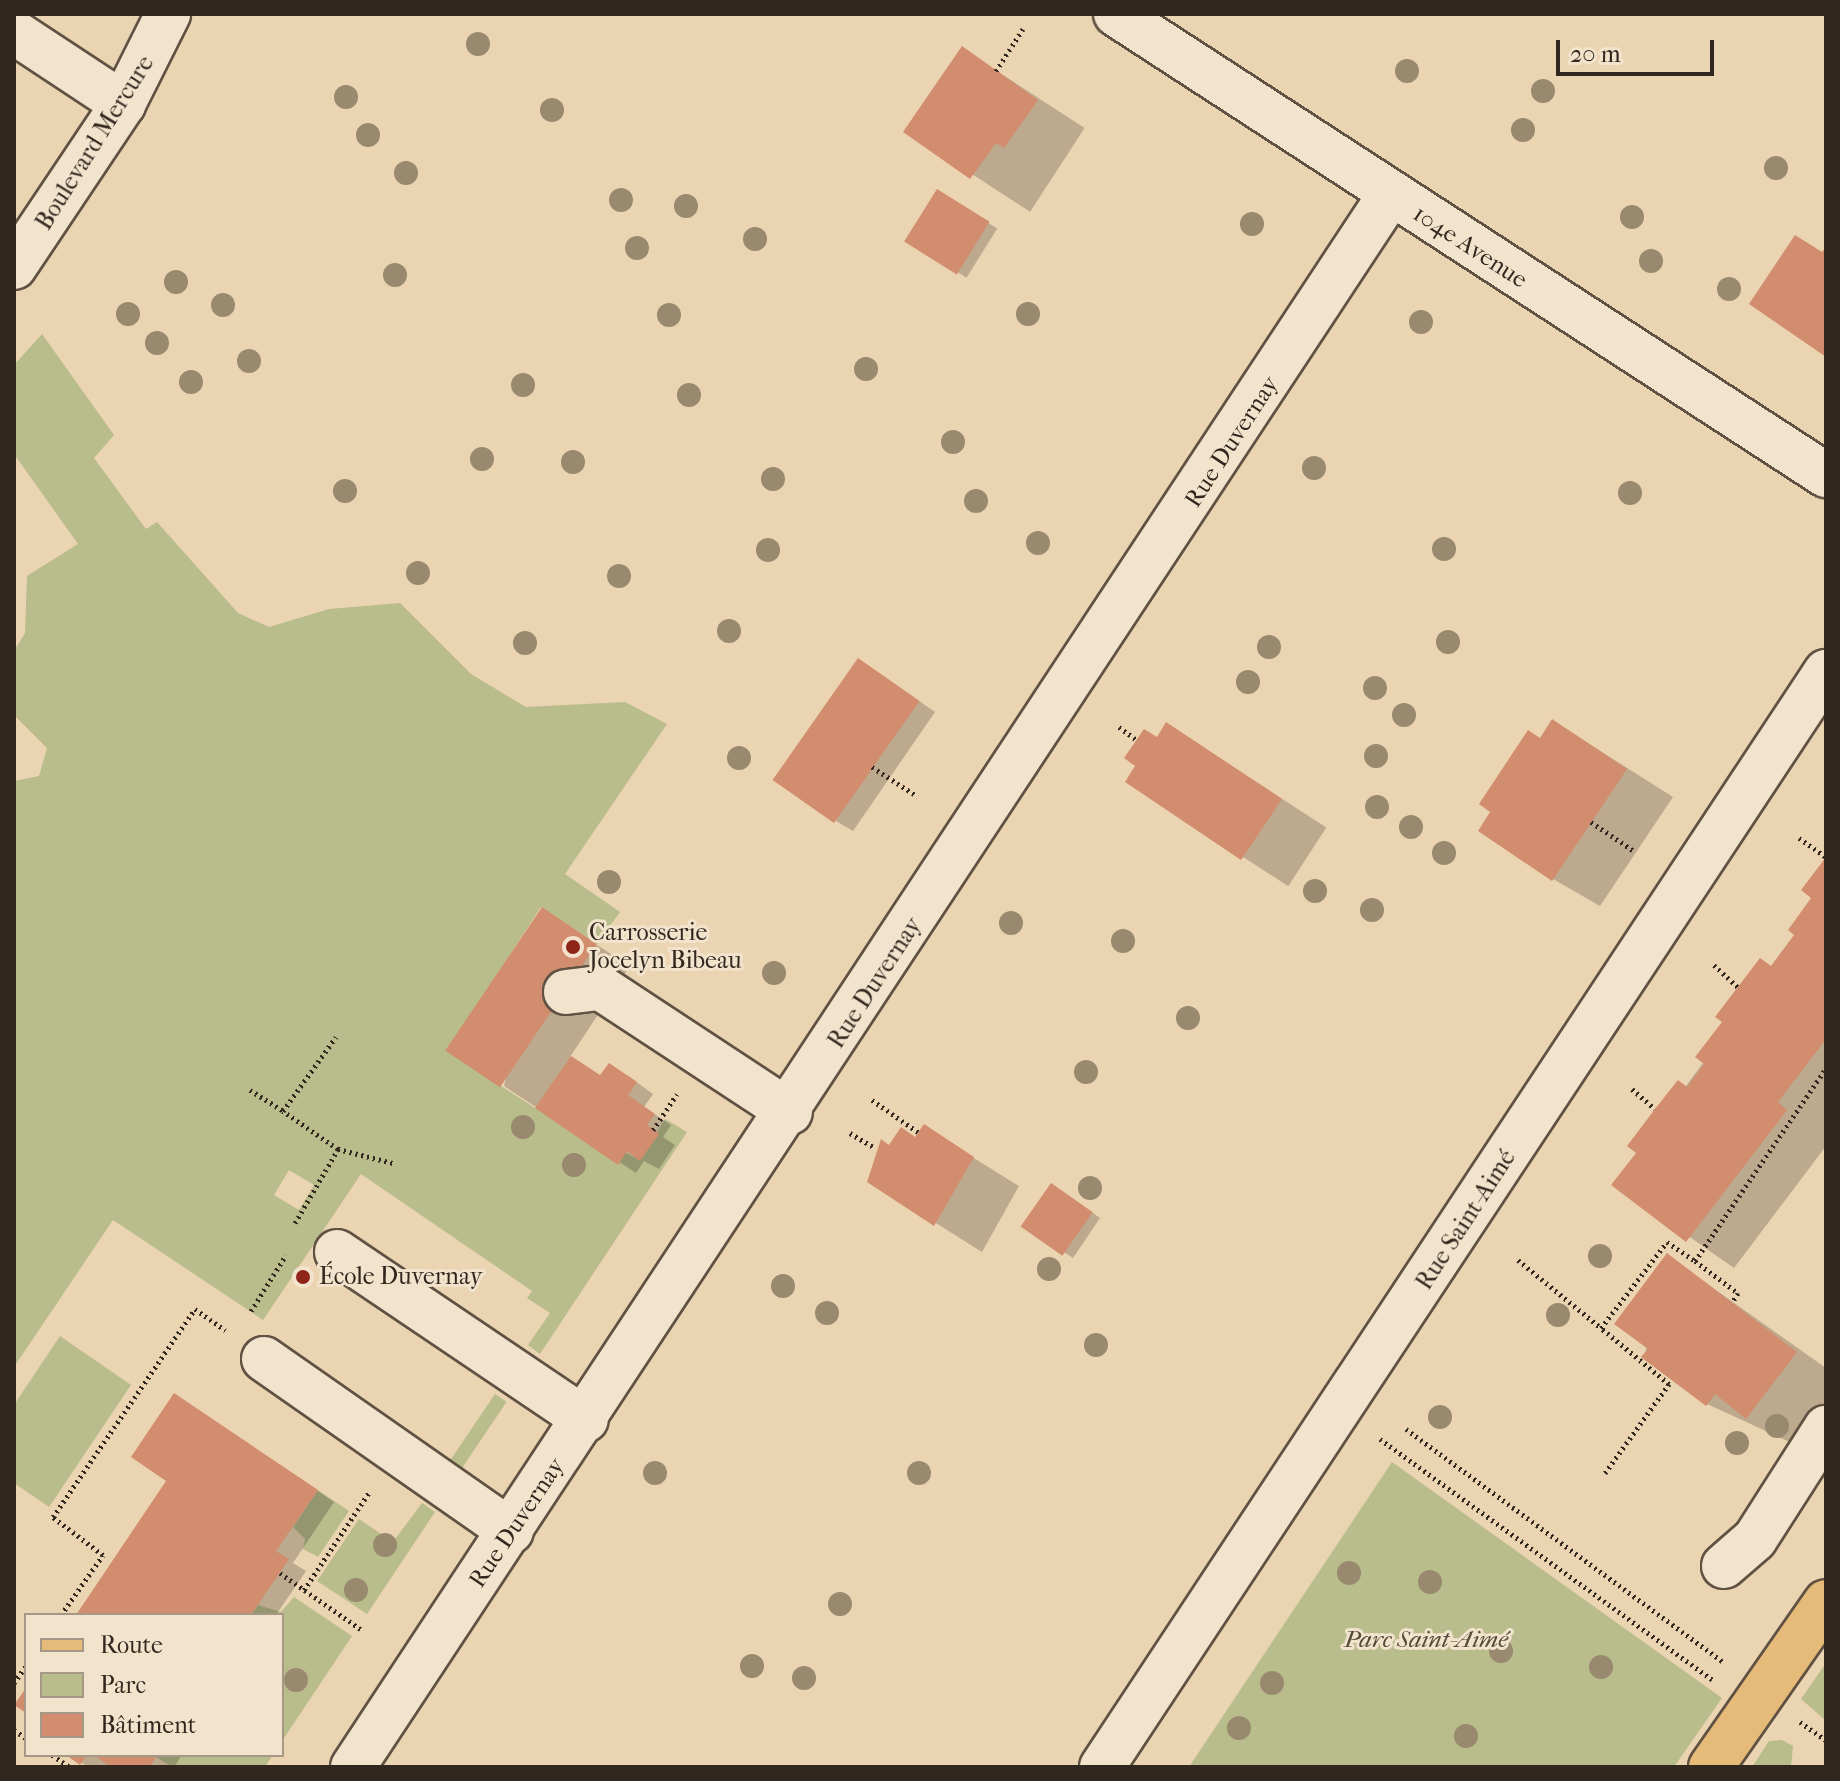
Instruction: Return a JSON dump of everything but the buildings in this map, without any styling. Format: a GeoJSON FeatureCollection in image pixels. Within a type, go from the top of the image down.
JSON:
{"type":"FeatureCollection","features":[{"type":"Feature","properties":{"kind":"main road"},"geometry":{"type":"LineString","coordinates":[[1711,1767],[1826,1602]]}},
{"type":"Feature","properties":{"kind":"street","name":"Boulevard Mercure"},"geometry":{"type":"LineString","coordinates":[[14,267],[123,104],[168,14]]}},
{"type":"Feature","properties":{"kind":"street","name":"104e Avenue"},"geometry":{"type":"LineString","coordinates":[[1116,14],[1390,195],[1826,475]]}},
{"type":"Feature","properties":{"kind":"street"},"geometry":{"type":"LineString","coordinates":[[14,32],[123,104]]}},
{"type":"Feature","properties":{"kind":"street","name":"Rue Duvernay"},"geometry":{"type":"LineString","coordinates":[[353,1767],[790,1112],[1390,195]]}},
{"type":"Feature","properties":{"kind":"street","name":"Rue Saint-Aimé"},"geometry":{"type":"LineString","coordinates":[[1102,1767],[1826,672]]}},
{"type":"Feature","properties":{"kind":"street"},"geometry":{"type":"LineString","coordinates":[[566,992],[601,988],[790,1112]]}},
{"type":"Feature","properties":{"kind":"street"},"geometry":{"type":"LineString","coordinates":[[337,1252],[586,1420]]}},
{"type":"Feature","properties":{"kind":"street"},"geometry":{"type":"LineString","coordinates":[[247,1340],[511,1531]]}},
{"type":"Feature","properties":{"kind":"street"},"geometry":{"type":"LineString","coordinates":[[1724,1566],[1755,1539],[1826,1428]]}},
{"type":"Feature","properties":{"kind":"path"},"geometry":{"type":"LineString","coordinates":[[996,71],[1023,29]]}},
{"type":"Feature","properties":{"kind":"path"},"geometry":{"type":"LineString","coordinates":[[1119,727],[1137,740]]}},
{"type":"Feature","properties":{"kind":"path"},"geometry":{"type":"LineString","coordinates":[[872,767],[917,796]]}},
{"type":"Feature","properties":{"kind":"path"},"geometry":{"type":"LineString","coordinates":[[1591,822],[1634,851]]}},
{"type":"Feature","properties":{"kind":"path"},"geometry":{"type":"LineString","coordinates":[[1799,838],[1826,857]]}},
{"type":"Feature","properties":{"kind":"path"},"geometry":{"type":"LineString","coordinates":[[1714,965],[1738,987]]}},
{"type":"Feature","properties":{"kind":"path"},"geometry":{"type":"LineString","coordinates":[[283,1111],[336,1037]]}},
{"type":"Feature","properties":{"kind":"path"},"geometry":{"type":"LineString","coordinates":[[1695,1261],[1826,1068]]}},
{"type":"Feature","properties":{"kind":"path"},"geometry":{"type":"LineString","coordinates":[[1632,1089],[1655,1109]]}},
{"type":"Feature","properties":{"kind":"path"},"geometry":{"type":"LineString","coordinates":[[250,1090],[338,1149],[393,1163]]}},
{"type":"Feature","properties":{"kind":"path"},"geometry":{"type":"LineString","coordinates":[[872,1100],[918,1132]]}},
{"type":"Feature","properties":{"kind":"path"},"geometry":{"type":"LineString","coordinates":[[850,1133],[875,1148]]}},
{"type":"Feature","properties":{"kind":"path"},"geometry":{"type":"LineString","coordinates":[[292,1235],[299,1210],[338,1149]]}},
{"type":"Feature","properties":{"kind":"path"},"geometry":{"type":"LineString","coordinates":[[1601,1328],[1667,1242],[1738,1293],[1732,1303]]}},
{"type":"Feature","properties":{"kind":"path"},"geometry":{"type":"LineString","coordinates":[[62,1613],[103,1555],[53,1517],[195,1309],[247,1340],[288,1247]]}},
{"type":"Feature","properties":{"kind":"path"},"geometry":{"type":"LineString","coordinates":[[1518,1260],[1670,1382],[1605,1473]]}},
{"type":"Feature","properties":{"kind":"path"},"geometry":{"type":"LineString","coordinates":[[1406,1429],[1733,1669]]}},
{"type":"Feature","properties":{"kind":"path"},"geometry":{"type":"LineString","coordinates":[[92,1442],[101,1448]]}},
{"type":"Feature","properties":{"kind":"path"},"geometry":{"type":"LineString","coordinates":[[1393,1449],[1715,1681],[1725,1680]]}},
{"type":"Feature","properties":{"kind":"path"},"geometry":{"type":"LineString","coordinates":[[304,1590],[353,1517]]}},
{"type":"Feature","properties":{"kind":"path"},"geometry":{"type":"LineString","coordinates":[[1555,1579],[1562,1571]]}},
{"type":"Feature","properties":{"kind":"path"},"geometry":{"type":"LineString","coordinates":[[280,1573],[363,1631]]}},
{"type":"Feature","properties":{"kind":"path"},"geometry":{"type":"LineString","coordinates":[[1815,1732],[1826,1740]]}},
{"type":"Feature","properties":{"kind":"path"},"geometry":{"type":"LineString","coordinates":[[64,1758],[70,1767]]}},
{"type":"Feature","properties":{"kind":"green space"},"geometry":{"type":"Polygon","coordinates":[[[42,334],[114,435],[94,458],[146,529],[157,522],[238,613],[269,627],[329,609],[400,603],[471,674],[526,707],[625,702],[667,724],[565,874],[620,912],[597,944],[541,907],[447,1051],[535,1108],[640,1160],[665,1119],[687,1132],[540,1354],[528,1345],[550,1313],[527,1298],[532,1291],[361,1174],[263,1320],[113,1220],[14,1367],[14,781],[39,776],[47,748],[14,715],[14,651],[25,633],[27,576],[78,544],[14,454],[14,365],[42,334]],[[289,1170],[274,1195],[299,1210],[314,1185],[289,1170]]]}},
{"type":"Feature","properties":{"kind":"green space"},"geometry":{"type":"Polygon","coordinates":[[[60,1336],[131,1385],[49,1507],[14,1483],[14,1405],[60,1336]]]}},
{"type":"Feature","properties":{"kind":"green space"},"geometry":{"type":"Polygon","coordinates":[[[495,1394],[507,1402],[460,1471],[449,1463],[495,1394]]]}},
{"type":"Feature","properties":{"kind":"green space","name":"Parc Saint-Aimé"},"geometry":{"type":"Polygon","coordinates":[[[1392,1462],[1722,1698],[1674,1767],[1189,1767],[1392,1462]]]}},
{"type":"Feature","properties":{"kind":"green space"},"geometry":{"type":"Polygon","coordinates":[[[318,1490],[349,1511],[318,1557],[303,1549],[305,1539],[293,1527],[318,1490]]]}},
{"type":"Feature","properties":{"kind":"green space"},"geometry":{"type":"Polygon","coordinates":[[[422,1503],[435,1512],[367,1614],[317,1581],[359,1519],[393,1542],[422,1503]]]}},
{"type":"Feature","properties":{"kind":"green space"},"geometry":{"type":"Polygon","coordinates":[[[294,1597],[352,1636],[284,1738],[284,1613],[252,1613],[258,1605],[281,1612],[294,1597]]]}},
{"type":"Feature","properties":{"kind":"green space"},"geometry":{"type":"Polygon","coordinates":[[[1826,1663],[1826,1717],[1824,1719],[1801,1699],[1826,1663]]]}},
{"type":"Feature","properties":{"kind":"green space"},"geometry":{"type":"Polygon","coordinates":[[[1782,1740],[1793,1746],[1791,1767],[1752,1767],[1769,1741],[1782,1740]]]}},
{"type":"Feature","properties":{"kind":"green space"},"geometry":{"type":"Polygon","coordinates":[[[156,1757],[272,1757],[265,1767],[172,1767],[156,1757]]]}},
{"type":"Feature","properties":{"kind":"place","name":"Carrosserie Jocelyn Bibeau"},"geometry":{"type":"Point","coordinates":[573,947]}},
{"type":"Feature","properties":{"kind":"place","name":"École Duvernay"},"geometry":{"type":"Point","coordinates":[303,1277]}}]}
